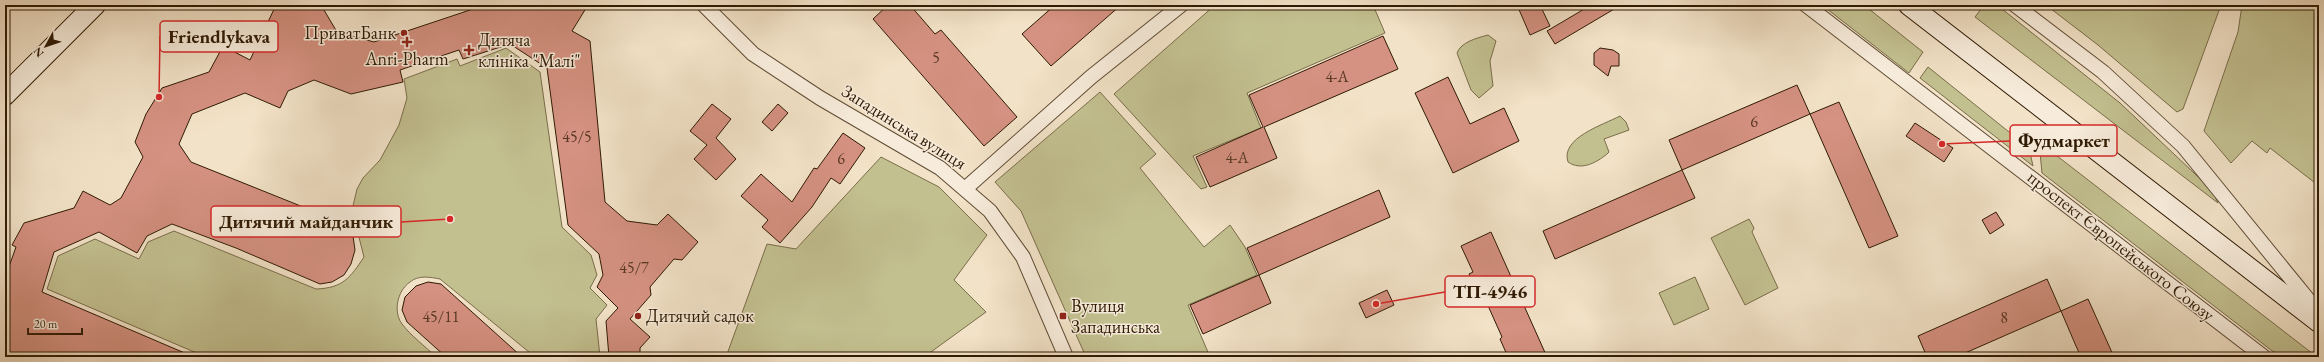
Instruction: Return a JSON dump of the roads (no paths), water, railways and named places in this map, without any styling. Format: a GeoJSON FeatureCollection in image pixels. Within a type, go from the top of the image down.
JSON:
{"type":"FeatureCollection","features":[{"type":"Feature","properties":{"kind":"main road"},"geometry":{"type":"LineString","coordinates":[[5,96],[95,5]]}},
{"type":"Feature","properties":{"kind":"main road"},"geometry":{"type":"LineString","coordinates":[[1909,5],[2319,322]]}},
{"type":"Feature","properties":{"kind":"street","name":"Западинська вулиця"},"geometry":{"type":"LineString","coordinates":[[704,5],[753,54],[820,98],[940,168],[966,188],[990,211],[1023,257],[1066,357]]}},
{"type":"Feature","properties":{"kind":"street"},"geometry":{"type":"LineString","coordinates":[[966,188],[1091,77],[1181,5]]}},
{"type":"Feature","properties":{"kind":"street","name":"проспект Європейського Союзу"},"geometry":{"type":"LineString","coordinates":[[1806,5],[2264,357]]}},
{"type":"Feature","properties":{"kind":"street"},"geometry":{"type":"LineString","coordinates":[[2015,5],[2103,72],[2183,146],[2319,313]]}},
{"type":"Feature","properties":{"kind":"place","name":"ПриватБанк"},"geometry":{"type":"Point","coordinates":[404,33]}},
{"type":"Feature","properties":{"kind":"place","name":"Anri-Pharm"},"geometry":{"type":"Point","coordinates":[407,42]}},
{"type":"Feature","properties":{"kind":"place","name":"Дитяча клініка \"Малі\""},"geometry":{"type":"Point","coordinates":[469,50]}},
{"type":"Feature","properties":{"kind":"place","name":"Friendlykava"},"geometry":{"type":"Point","coordinates":[159,97]}},
{"type":"Feature","properties":{"kind":"place","name":"Фудмаркет"},"geometry":{"type":"Point","coordinates":[1942,144]}},
{"type":"Feature","properties":{"kind":"place","name":"Дитячий майданчик"},"geometry":{"type":"Point","coordinates":[450,219]}},
{"type":"Feature","properties":{"kind":"place","name":"ТП-4946"},"geometry":{"type":"Point","coordinates":[1376,304]}},
{"type":"Feature","properties":{"kind":"place","name":"Дитячий садок"},"geometry":{"type":"Point","coordinates":[638,316]}},
{"type":"Feature","properties":{"kind":"place","name":"Вулиця Западинська"},"geometry":{"type":"Point","coordinates":[1063,316]}}]}
